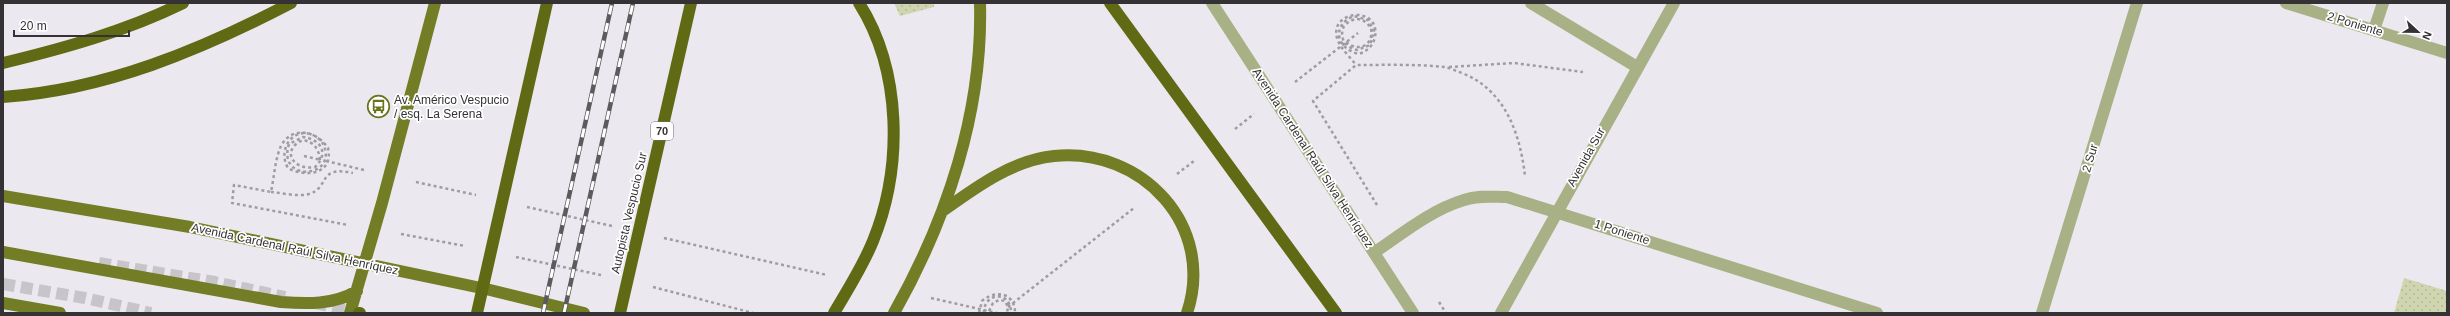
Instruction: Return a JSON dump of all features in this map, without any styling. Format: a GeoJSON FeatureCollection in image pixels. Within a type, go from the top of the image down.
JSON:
{"type":"FeatureCollection","features":[{"type":"Feature","properties":{"kind":"highway"},"geometry":{"type":"LineString","coordinates":[[3,63],[56,50],[117,31],[183,3]]}},
{"type":"Feature","properties":{"kind":"highway"},"geometry":{"type":"LineString","coordinates":[[3,97],[34,95],[77,87],[125,74],[173,57],[231,33],[291,3]]}},
{"type":"Feature","properties":{"kind":"highway"},"geometry":{"type":"LineString","coordinates":[[477,313],[547,3]]}},
{"type":"Feature","properties":{"kind":"highway","name":"Autopista Vespucio Sur"},"geometry":{"type":"LineString","coordinates":[[620,313],[691,3]]}},
{"type":"Feature","properties":{"kind":"highway"},"geometry":{"type":"LineString","coordinates":[[834,313],[873,240],[884,206],[891,170],[894,138],[888,75],[877,42],[859,3]]}},
{"type":"Feature","properties":{"kind":"highway"},"geometry":{"type":"LineString","coordinates":[[1110,3],[1336,313]]}},
{"type":"Feature","properties":{"kind":"main road"},"geometry":{"type":"LineString","coordinates":[[350,313],[376,226],[435,3]]}},
{"type":"Feature","properties":{"kind":"main road"},"geometry":{"type":"LineString","coordinates":[[894,313],[922,260],[944,210],[961,154],[972,96],[978,52],[980,3]]}},
{"type":"Feature","properties":{"kind":"main road"},"geometry":{"type":"LineString","coordinates":[[944,210],[971,191],[1012,168],[1032,160],[1054,156],[1092,158],[1134,173],[1159,192],[1172,206],[1185,229],[1193,270],[1192,290],[1188,313]]}},
{"type":"Feature","properties":{"kind":"main road","name":"Avenida Cardenal Raúl Silva Henríquez"},"geometry":{"type":"LineString","coordinates":[[3,196],[190,227],[486,289],[584,313]]}},
{"type":"Feature","properties":{"kind":"main road"},"geometry":{"type":"LineString","coordinates":[[3,252],[281,302],[305,304],[329,301],[346,297],[357,291]]}},
{"type":"Feature","properties":{"kind":"main road"},"geometry":{"type":"LineString","coordinates":[[3,303],[60,313]]}},
{"type":"Feature","properties":{"kind":"street","name":"Avenida Cardenal Raúl Silva Henríquez"},"geometry":{"type":"LineString","coordinates":[[1212,3],[1375,252],[1413,313]]}},
{"type":"Feature","properties":{"kind":"street"},"geometry":{"type":"LineString","coordinates":[[1531,3],[1637,67]]}},
{"type":"Feature","properties":{"kind":"street","name":"Avenida Sur"},"geometry":{"type":"LineString","coordinates":[[1501,313],[1674,3]]}},
{"type":"Feature","properties":{"kind":"street","name":"2 Sur"},"geometry":{"type":"LineString","coordinates":[[2042,313],[2137,3]]}},
{"type":"Feature","properties":{"kind":"street","name":"2 Poniente"},"geometry":{"type":"LineString","coordinates":[[2286,3],[2447,53]]}},
{"type":"Feature","properties":{"kind":"street"},"geometry":{"type":"LineString","coordinates":[[2374,30],[2383,3]]}},
{"type":"Feature","properties":{"kind":"street","name":"1 Poniente"},"geometry":{"type":"LineString","coordinates":[[1375,252],[1445,207],[1465,199],[1507,197],[1557,211],[1876,313]]}},
{"type":"Feature","properties":{"kind":"path"},"geometry":{"type":"LineString","coordinates":[[1346,42],[1352,47],[1359,48],[1366,46],[1370,41],[1371,28],[1361,19],[1354,18],[1344,26],[1342,39],[1346,44],[1357,50],[1370,45],[1374,31],[1368,20],[1354,16],[1342,23],[1339,29],[1339,36],[1346,48],[1359,54],[1365,52],[1374,42],[1375,28],[1372,22],[1361,15],[1355,14],[1342,19],[1336,31],[1339,44],[1356,65]]}},
{"type":"Feature","properties":{"kind":"path"},"geometry":{"type":"LineString","coordinates":[[1290,86],[1358,33]]}},
{"type":"Feature","properties":{"kind":"path"},"geometry":{"type":"LineString","coordinates":[[1397,237],[1313,101],[1356,65],[1446,68],[1514,63],[1583,72]]}},
{"type":"Feature","properties":{"kind":"path"},"geometry":{"type":"LineString","coordinates":[[1446,68],[1482,83],[1493,93],[1509,114],[1523,159],[1528,202]]}},
{"type":"Feature","properties":{"kind":"path"},"geometry":{"type":"LineString","coordinates":[[1234,130],[1259,110]]}},
{"type":"Feature","properties":{"kind":"path"},"geometry":{"type":"LineString","coordinates":[[271,192],[281,147],[286,139],[305,131],[324,141],[329,152],[325,166],[314,174],[305,175],[288,168],[283,154],[285,147],[292,139],[302,134],[312,135],[320,140],[326,152],[325,160],[321,166],[307,172],[300,171],[289,162],[286,153],[289,144],[303,137],[316,141],[321,147],[323,154],[321,161],[315,167],[301,167],[295,164],[291,156],[292,148],[296,143],[303,140],[312,143],[319,151],[320,160]]}},
{"type":"Feature","properties":{"kind":"path"},"geometry":{"type":"LineString","coordinates":[[1171,179],[1196,159]]}},
{"type":"Feature","properties":{"kind":"path"},"geometry":{"type":"LineString","coordinates":[[353,173],[339,170],[332,172],[325,177],[316,191],[309,194],[271,192],[234,185],[232,203],[353,226]]}},
{"type":"Feature","properties":{"kind":"path"},"geometry":{"type":"LineString","coordinates":[[1008,307],[1140,204]]}},
{"type":"Feature","properties":{"kind":"path"},"geometry":{"type":"LineString","coordinates":[[398,234],[466,246]]}},
{"type":"Feature","properties":{"kind":"path"},"geometry":{"type":"LineString","coordinates":[[511,256],[608,277]]}},
{"type":"Feature","properties":{"kind":"path"},"geometry":{"type":"LineString","coordinates":[[646,286],[753,313]]}},
{"type":"Feature","properties":{"kind":"path"},"geometry":{"type":"LineString","coordinates":[[979,313],[982,301],[996,293],[1004,294],[1011,299],[1015,306],[1015,313]]}},
{"type":"Feature","properties":{"kind":"path"},"geometry":{"type":"LineString","coordinates":[[984,313],[986,303],[993,297],[1000,296],[1007,299],[1011,305],[1011,313]]}},
{"type":"Feature","properties":{"kind":"path"},"geometry":{"type":"LineString","coordinates":[[989,312],[993,303],[998,300],[1005,301],[1008,307],[1007,313]]}},
{"type":"Feature","properties":{"kind":"path"},"geometry":{"type":"LineString","coordinates":[[1438,300],[1446,313]]}},
{"type":"Feature","properties":{"kind":"green space"},"geometry":{"type":"Polygon","coordinates":[[[894,3],[934,3],[934,7],[900,16],[894,3]]]}},
{"type":"Feature","properties":{"kind":"green space"},"geometry":{"type":"Polygon","coordinates":[[[2404,278],[2447,291],[2447,313],[2394,313],[2404,278]]]}},
{"type":"Feature","properties":{"kind":"tunnel"},"geometry":{"type":"LineString","coordinates":[[99,263],[215,282],[285,297]]}},
{"type":"Feature","properties":{"kind":"tunnel"},"geometry":{"type":"LineString","coordinates":[[3,284],[85,298],[151,313]]}},
{"type":"Feature","properties":{"kind":"tunnel"},"geometry":{"type":"LineString","coordinates":[[315,303],[359,313]]}},
{"type":"Feature","properties":{"kind":"railway"},"geometry":{"type":"LineString","coordinates":[[543,313],[612,3]]}},
{"type":"Feature","properties":{"kind":"railway"},"geometry":{"type":"LineString","coordinates":[[564,313],[633,3]]}},
{"type":"Feature","properties":{"kind":"place","name":"Av. Américo Vespucio / esq. La Serena"},"geometry":{"type":"Point","coordinates":[378,107]}}]}
